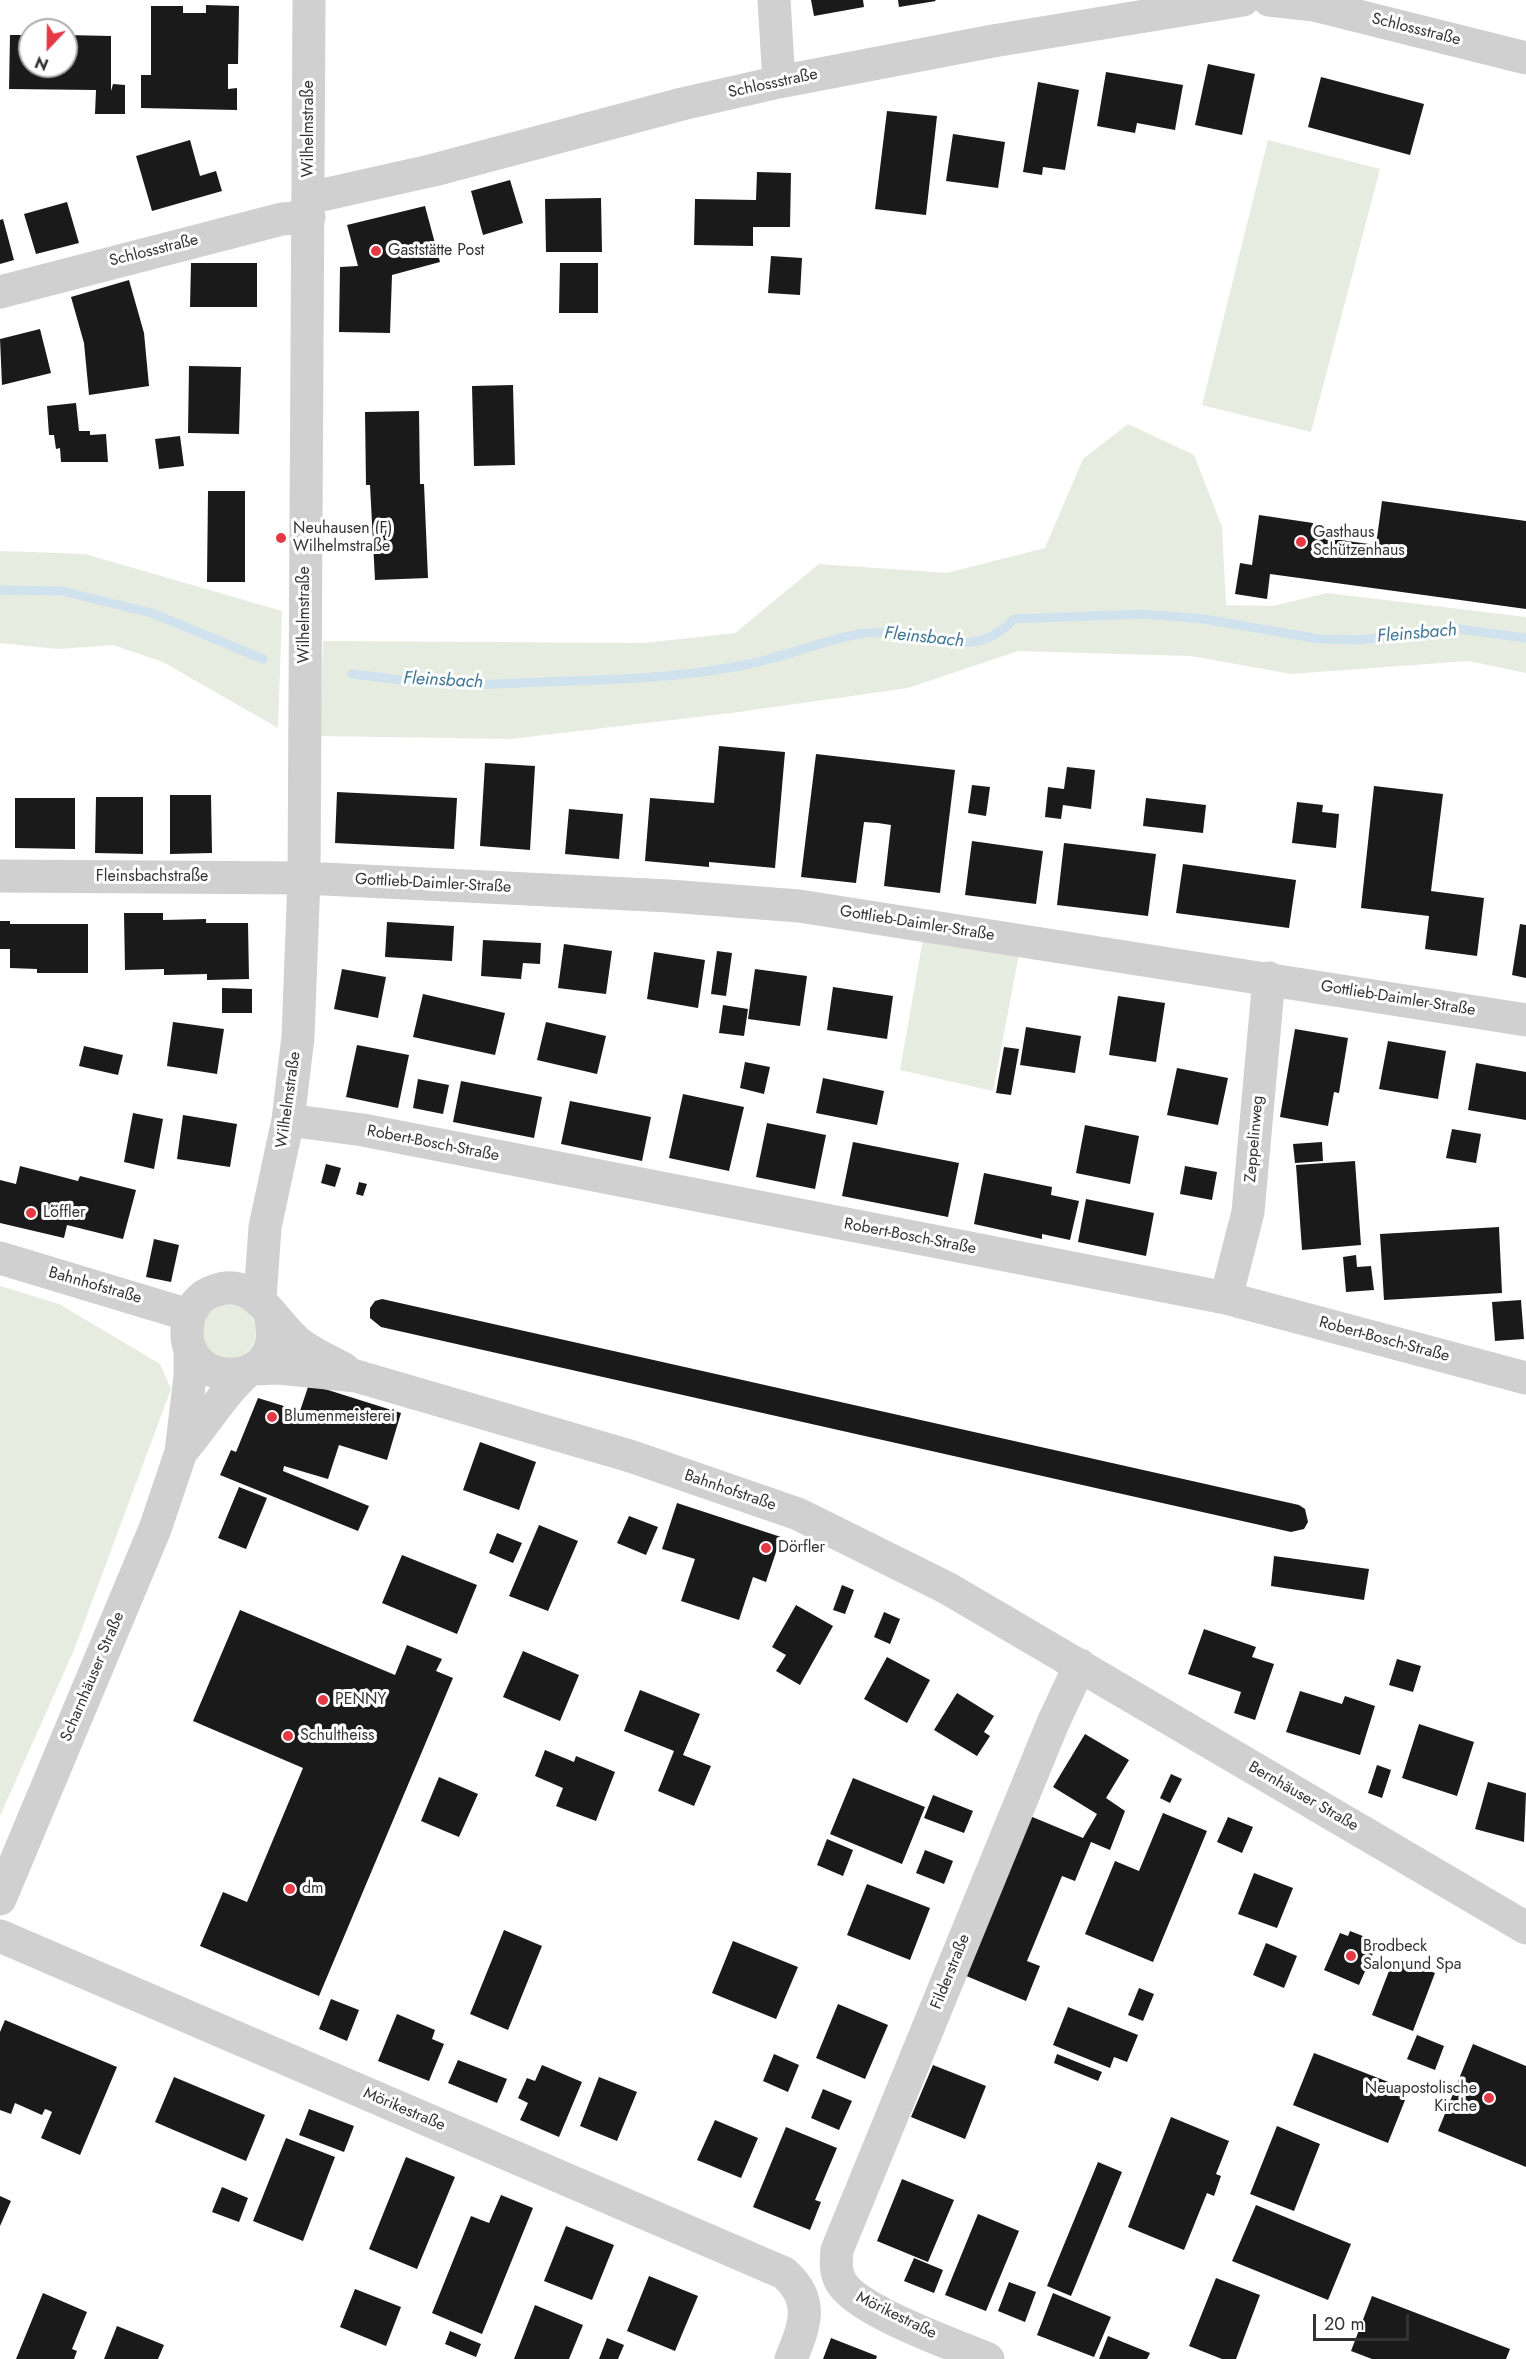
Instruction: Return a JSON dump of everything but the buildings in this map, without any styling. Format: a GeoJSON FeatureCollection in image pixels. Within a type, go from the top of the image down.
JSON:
{"type":"FeatureCollection","features":[{"type":"Feature","properties":{"kind":"street","name":"Wilhelmstraße"},"geometry":{"type":"LineString","coordinates":[[265,1306],[265,1227],[288,1120],[298,1037],[304,878],[309,0]]}},
{"type":"Feature","properties":{"kind":"street"},"geometry":{"type":"LineString","coordinates":[[774,0],[779,82]]}},
{"type":"Feature","properties":{"kind":"street","name":"Schlossstraße"},"geometry":{"type":"LineString","coordinates":[[0,292],[282,219],[309,207],[434,170],[682,104],[779,82],[1004,39],[1243,0]]}},
{"type":"Feature","properties":{"kind":"street","name":"Schlossstraße"},"geometry":{"type":"LineString","coordinates":[[1269,0],[1314,5],[1526,58]]}},
{"type":"Feature","properties":{"kind":"street","name":"Fleinsbachstraße"},"geometry":{"type":"LineString","coordinates":[[0,876],[304,878]]}},
{"type":"Feature","properties":{"kind":"street","name":"Gottlieb-Daimler-Straße"},"geometry":{"type":"LineString","coordinates":[[304,878],[669,896],[799,906],[1526,1020]]}},
{"type":"Feature","properties":{"kind":"street","name":"Zeppelinweg"},"geometry":{"type":"LineString","coordinates":[[1226,1298],[1248,1212],[1269,978]]}},
{"type":"Feature","properties":{"kind":"street","name":"Robert-Bosch-Straße"},"geometry":{"type":"LineString","coordinates":[[288,1120],[363,1130],[1226,1298],[1526,1378]]}},
{"type":"Feature","properties":{"kind":"street","name":"Wilhelmstraße"},"geometry":{"type":"LineString","coordinates":[[224,1289],[265,1227]]}},
{"type":"Feature","properties":{"kind":"street","name":"Bahnhofstraße"},"geometry":{"type":"LineString","coordinates":[[0,1258],[189,1315]]}},
{"type":"Feature","properties":{"kind":"street"},"geometry":{"type":"LineString","coordinates":[[189,1348],[186,1332],[189,1315],[199,1300],[213,1291],[224,1289]]}},
{"type":"Feature","properties":{"kind":"street","name":"Bahnhofstraße"},"geometry":{"type":"LineString","coordinates":[[224,1289],[247,1291],[265,1306],[301,1345],[356,1376]]}},
{"type":"Feature","properties":{"kind":"street"},"geometry":{"type":"LineString","coordinates":[[250,1370],[267,1356],[273,1342],[274,1327],[265,1306]]}},
{"type":"Feature","properties":{"kind":"street","name":"Bahnhofstraße"},"geometry":{"type":"LineString","coordinates":[[189,1348],[199,1363],[214,1373],[228,1376],[250,1370],[279,1368],[356,1376],[630,1456],[798,1514],[947,1588],[1080,1665]]}},
{"type":"Feature","properties":{"kind":"street","name":"Scharnhäuser Straße"},"geometry":{"type":"LineString","coordinates":[[0,1899],[150,1540],[181,1452],[190,1377],[189,1348]]}},
{"type":"Feature","properties":{"kind":"street","name":"Scharnhäuser Straße"},"geometry":{"type":"LineString","coordinates":[[181,1452],[202,1428],[230,1387],[250,1370]]}},
{"type":"Feature","properties":{"kind":"street","name":"Bernhäuser Straße"},"geometry":{"type":"LineString","coordinates":[[1080,1665],[1526,1928]]}},
{"type":"Feature","properties":{"kind":"street","name":"Filderstraße"},"geometry":{"type":"LineString","coordinates":[[840,2281],[836,2269],[837,2250],[1053,1723],[1080,1665]]}},
{"type":"Feature","properties":{"kind":"street","name":"Mörikestraße"},"geometry":{"type":"LineString","coordinates":[[0,1936],[784,2273],[795,2282],[805,2307],[804,2324],[791,2359]]}},
{"type":"Feature","properties":{"kind":"street","name":"Mörikestraße"},"geometry":{"type":"LineString","coordinates":[[840,2281],[850,2293],[882,2313],[988,2359]]}},
{"type":"Feature","properties":{"kind":"shaded area"},"geometry":{"type":"Polygon","coordinates":[[[1268,140],[1380,169],[1311,432],[1202,405],[1268,140]]]}},
{"type":"Feature","properties":{"kind":"shaded area"},"geometry":{"type":"Polygon","coordinates":[[[1128,424],[1194,455],[1222,527],[1226,605],[1273,606],[1327,593],[1526,617],[1526,673],[1468,661],[1291,674],[1191,656],[1018,651],[908,688],[739,712],[511,739],[320,736],[323,641],[644,643],[735,633],[819,564],[947,573],[1045,548],[1083,459],[1128,424]]]}},
{"type":"Feature","properties":{"kind":"shaded area"},"geometry":{"type":"Polygon","coordinates":[[[0,551],[85,554],[282,611],[278,728],[163,662],[113,645],[58,649],[0,643],[0,551]]]}},
{"type":"Feature","properties":{"kind":"shaded area"},"geometry":{"type":"Polygon","coordinates":[[[923,939],[1020,949],[993,1091],[900,1070],[923,939]]]}},
{"type":"Feature","properties":{"kind":"shaded area"},"geometry":{"type":"Polygon","coordinates":[[[0,1286],[59,1304],[160,1364],[171,1389],[74,1650],[0,1816],[0,1286]]]}},
{"type":"Feature","properties":{"kind":"shaded area"},"geometry":{"type":"Polygon","coordinates":[[[229,1305],[239,1307],[248,1313],[254,1322],[256,1332],[254,1342],[248,1351],[239,1357],[229,1359],[219,1357],[210,1351],[204,1342],[202,1332],[204,1322],[210,1313],[219,1307],[229,1305]]]}},
{"type":"Feature","properties":{"kind":"waterway","name":"Fleinsbach"},"geometry":{"type":"LineString","coordinates":[[0,590],[62,591],[152,613],[263,659]]}},
{"type":"Feature","properties":{"kind":"waterway","name":"Fleinsbach"},"geometry":{"type":"LineString","coordinates":[[352,674],[471,685],[648,677],[702,672],[754,663],[859,634],[880,632],[960,643],[979,641],[997,633],[1014,619],[1143,614],[1204,619],[1319,639],[1360,640],[1459,629],[1526,638]]}},
{"type":"Feature","properties":{"kind":"place","name":"Gaststätte Post"},"geometry":{"type":"Point","coordinates":[376,251]}},
{"type":"Feature","properties":{"kind":"place","name":"Neuhausen (F) Wilhelmstraße"},"geometry":{"type":"Point","coordinates":[281,538]}},
{"type":"Feature","properties":{"kind":"place","name":"Gasthaus Schützenhaus"},"geometry":{"type":"Point","coordinates":[1301,542]}},
{"type":"Feature","properties":{"kind":"place","name":"Löffler"},"geometry":{"type":"Point","coordinates":[31,1213]}},
{"type":"Feature","properties":{"kind":"place","name":"Blumenmeisterei"},"geometry":{"type":"Point","coordinates":[272,1417]}},
{"type":"Feature","properties":{"kind":"place","name":"Dörfler"},"geometry":{"type":"Point","coordinates":[766,1548]}},
{"type":"Feature","properties":{"kind":"place","name":"PENNY"},"geometry":{"type":"Point","coordinates":[323,1700]}},
{"type":"Feature","properties":{"kind":"place","name":"Schultheiss"},"geometry":{"type":"Point","coordinates":[288,1736]}},
{"type":"Feature","properties":{"kind":"place","name":"dm"},"geometry":{"type":"Point","coordinates":[290,1889]}},
{"type":"Feature","properties":{"kind":"place","name":"Brodbeck Salon und Spa"},"geometry":{"type":"Point","coordinates":[1351,1956]}},
{"type":"Feature","properties":{"kind":"place","name":"Neuapostolische Kirche"},"geometry":{"type":"Point","coordinates":[1489,2098]}}]}
